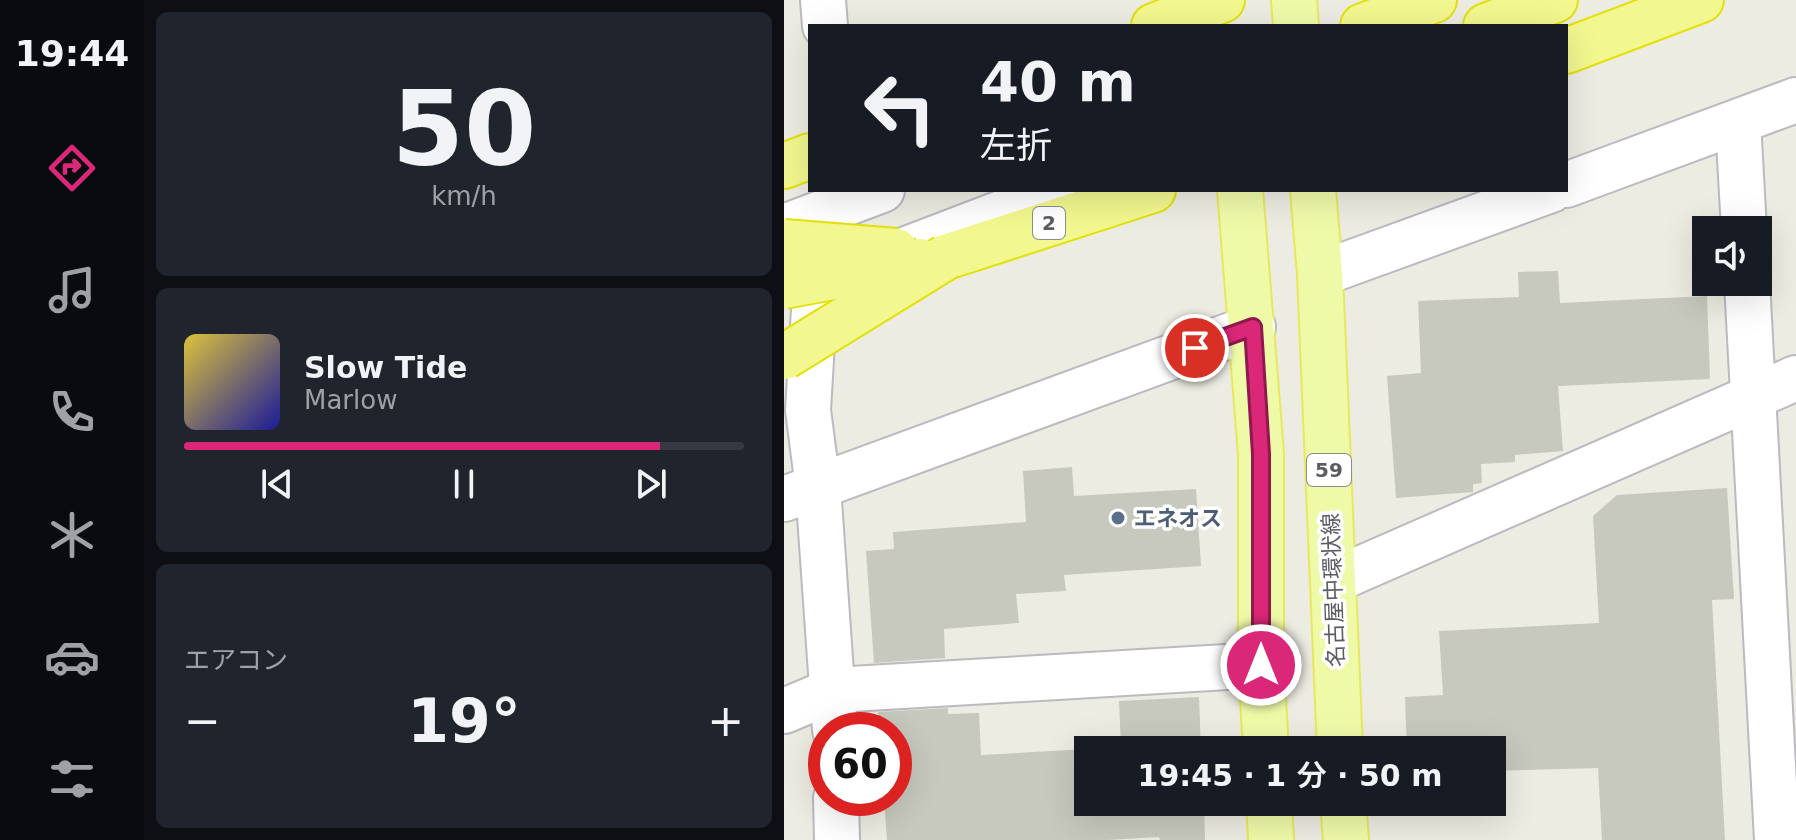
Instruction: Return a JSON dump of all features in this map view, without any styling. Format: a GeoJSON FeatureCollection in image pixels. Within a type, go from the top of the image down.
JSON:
{"type":"FeatureCollection","features":[{"type":"Feature","properties":{"kind":"highway"},"geometry":{"type":"LineString","coordinates":[[1159,24],[1224,0]]}},
{"type":"Feature","properties":{"kind":"highway"},"geometry":{"type":"LineString","coordinates":[[1368,24],[1434,0]]}},
{"type":"Feature","properties":{"kind":"highway"},"geometry":{"type":"LineString","coordinates":[[1491,24],[1555,0]]}},
{"type":"Feature","properties":{"kind":"highway"},"geometry":{"type":"LineString","coordinates":[[1568,50],[1701,0]]}},
{"type":"Feature","properties":{"kind":"highway"},"geometry":{"type":"LineString","coordinates":[[784,145],[808,140]]}},
{"type":"Feature","properties":{"kind":"highway"},"geometry":{"type":"LineString","coordinates":[[784,166],[808,157]]}},
{"type":"Feature","properties":{"kind":"highway","name":"2"},"geometry":{"type":"LineString","coordinates":[[946,257],[1147,192]]}},
{"type":"Feature","properties":{"kind":"highway"},"geometry":{"type":"LineString","coordinates":[[784,242],[946,257]]}},
{"type":"Feature","properties":{"kind":"highway"},"geometry":{"type":"LineString","coordinates":[[794,289],[946,257]]}},
{"type":"Feature","properties":{"kind":"highway"},"geometry":{"type":"LineString","coordinates":[[784,326],[946,257]]}},
{"type":"Feature","properties":{"kind":"highway"},"geometry":{"type":"LineString","coordinates":[[784,357],[946,257]]}},
{"type":"Feature","properties":{"kind":"main road"},"geometry":{"type":"LineString","coordinates":[[1224,0],[1228,24]]}},
{"type":"Feature","properties":{"kind":"main road"},"geometry":{"type":"LineString","coordinates":[[1294,0],[1296,24]]}},
{"type":"Feature","properties":{"kind":"main road"},"geometry":{"type":"LineString","coordinates":[[1240,192],[1261,454],[1261,665],[1265,736]]}},
{"type":"Feature","properties":{"kind":"main road","name":"名古屋中環状線"},"geometry":{"type":"LineString","coordinates":[[1313,192],[1335,580],[1339,736]]}},
{"type":"Feature","properties":{"kind":"main road"},"geometry":{"type":"LineString","coordinates":[[1270,816],[1271,840]]}},
{"type":"Feature","properties":{"kind":"main road"},"geometry":{"type":"LineString","coordinates":[[1344,816],[1346,840]]}},
{"type":"Feature","properties":{"kind":"street"},"geometry":{"type":"LineString","coordinates":[[823,0],[825,24]]}},
{"type":"Feature","properties":{"kind":"street"},"geometry":{"type":"LineString","coordinates":[[1568,184],[1796,100]]}},
{"type":"Feature","properties":{"kind":"street"},"geometry":{"type":"LineString","coordinates":[[1738,122],[1743,216]]}},
{"type":"Feature","properties":{"kind":"street"},"geometry":{"type":"LineString","coordinates":[[834,710],[801,493],[808,410],[794,289],[808,210],[875,192]]}},
{"type":"Feature","properties":{"kind":"street"},"geometry":{"type":"LineString","coordinates":[[794,289],[1056,192]]}},
{"type":"Feature","properties":{"kind":"street"},"geometry":{"type":"LineString","coordinates":[[1320,274],[1546,192]]}},
{"type":"Feature","properties":{"kind":"street"},"geometry":{"type":"LineString","coordinates":[[1748,296],[1753,397],[1784,738],[1777,840]]}},
{"type":"Feature","properties":{"kind":"street"},"geometry":{"type":"LineString","coordinates":[[801,493],[1253,327]]}},
{"type":"Feature","properties":{"kind":"street"},"geometry":{"type":"LineString","coordinates":[[1335,580],[1796,378]]}},
{"type":"Feature","properties":{"kind":"street"},"geometry":{"type":"LineString","coordinates":[[784,711],[834,710],[1261,665]]}},
{"type":"Feature","properties":{"kind":"street"},"geometry":{"type":"LineString","coordinates":[[836,816],[837,840]]}},
{"type":"Feature","properties":{"kind":"building"},"geometry":{"type":"Polygon","coordinates":[[[1558,271],[1560,303],[1707,296],[1710,379],[1558,386],[1563,451],[1515,455],[1515,462],[1481,464],[1482,483],[1473,484],[1473,492],[1396,498],[1387,376],[1421,373],[1418,301],[1519,297],[1518,272],[1558,271]]]}},
{"type":"Feature","properties":{"kind":"building"},"geometry":{"type":"Polygon","coordinates":[[[1072,467],[1074,496],[1196,489],[1201,566],[1064,575],[1066,591],[1016,594],[1019,623],[944,629],[945,658],[874,663],[866,551],[894,549],[893,532],[1026,522],[1023,471],[1072,467]]]}},
{"type":"Feature","properties":{"kind":"building"},"geometry":{"type":"Polygon","coordinates":[[[1727,488],[1734,599],[1712,600],[1725,840],[1602,840],[1598,768],[1506,771],[1506,736],[1406,736],[1405,697],[1443,695],[1439,631],[1599,623],[1593,516],[1617,495],[1727,488]]]}},
{"type":"Feature","properties":{"kind":"building"},"geometry":{"type":"Polygon","coordinates":[[[1199,697],[1200,736],[1121,736],[1119,701],[1199,697]]]}},
{"type":"Feature","properties":{"kind":"building"},"geometry":{"type":"Polygon","coordinates":[[[948,708],[948,714],[979,713],[981,755],[1074,750],[1074,816],[1204,816],[1205,840],[1160,840],[1159,837],[1107,840],[887,840],[885,816],[912,816],[912,712],[878,712],[948,708]]]}},
{"type":"Feature","properties":{"kind":"place","name":"エネオス"},"geometry":{"type":"Point","coordinates":[1118,518]}},
{"type":"Feature","properties":{"kind":"route"},"geometry":{"type":"LineString","coordinates":[[1195,348],[1253,327],[1261,454],[1261,665]]}}]}
